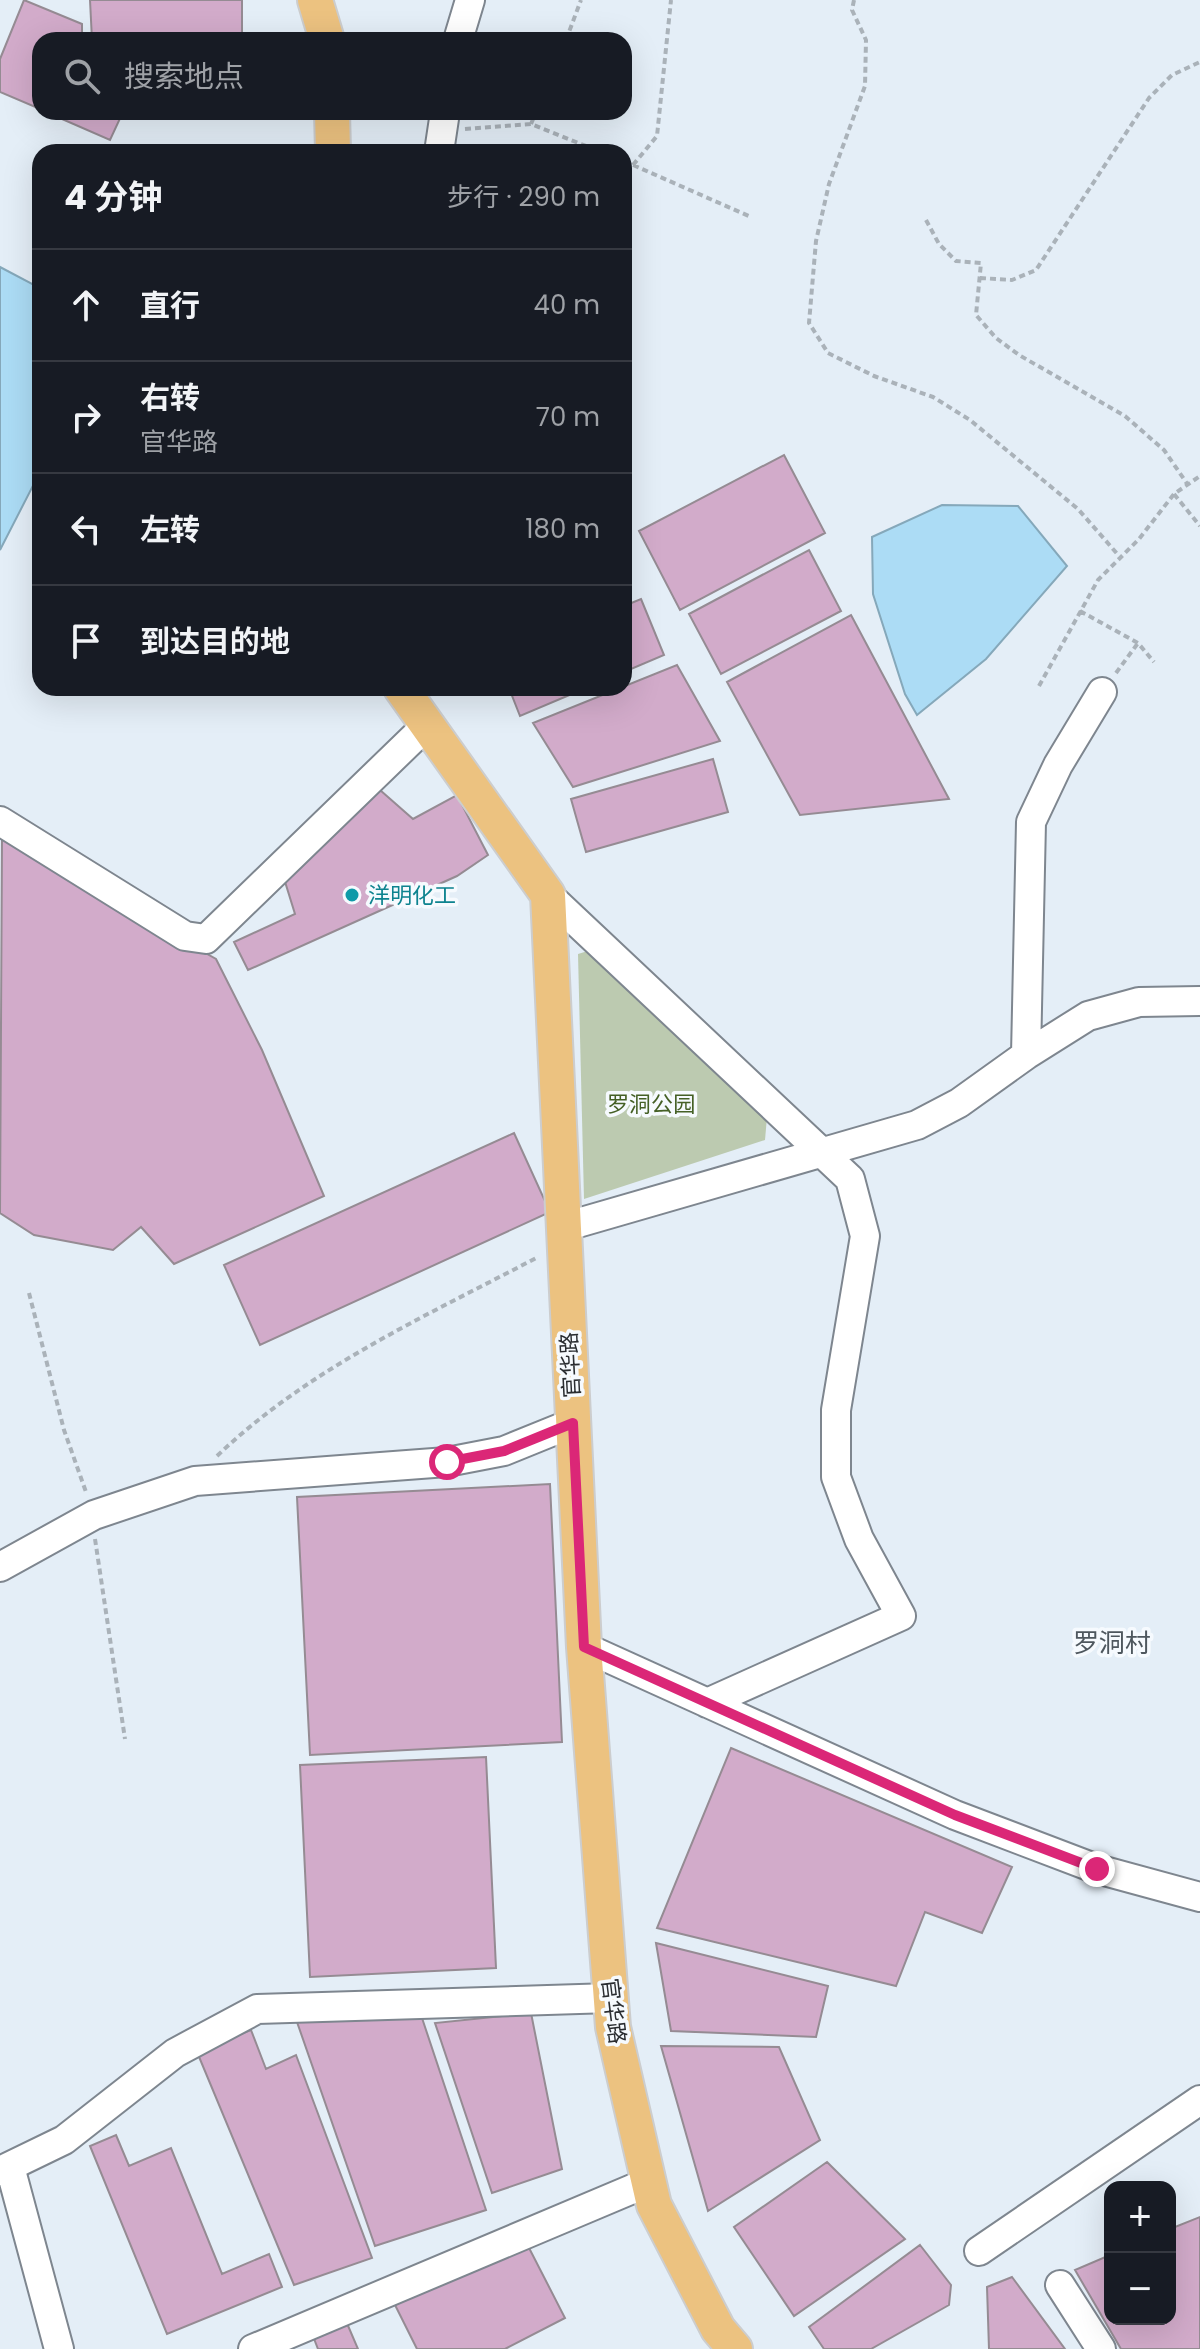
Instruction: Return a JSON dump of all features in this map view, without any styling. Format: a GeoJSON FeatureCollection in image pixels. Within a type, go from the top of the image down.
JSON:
{"type":"FeatureCollection","features":[{"type":"Feature","properties":{"kind":"main road"},"geometry":{"type":"LineString","coordinates":[[315,0],[325,32]]}},
{"type":"Feature","properties":{"kind":"main road"},"geometry":{"type":"LineString","coordinates":[[332,120],[333,144]]}},
{"type":"Feature","properties":{"kind":"main road"},"geometry":{"type":"LineString","coordinates":[[407,696],[548,895]]}},
{"type":"Feature","properties":{"kind":"main road","name":"官华路"},"geometry":{"type":"LineString","coordinates":[[548,895],[584,1647],[613,2027],[654,2205],[710,2315],[735,2349]]}},
{"type":"Feature","properties":{"kind":"street"},"geometry":{"type":"LineString","coordinates":[[460,32],[470,0]]}},
{"type":"Feature","properties":{"kind":"street"},"geometry":{"type":"LineString","coordinates":[[1026,1055],[1031,822],[1058,765],[1102,692]]}},
{"type":"Feature","properties":{"kind":"street"},"geometry":{"type":"LineString","coordinates":[[0,821],[185,936],[206,939],[427,725]]}},
{"type":"Feature","properties":{"kind":"street"},"geometry":{"type":"LineString","coordinates":[[548,895],[850,1179],[865,1236],[836,1410],[836,1477],[859,1539],[901,1616],[707,1703]]}},
{"type":"Feature","properties":{"kind":"street"},"geometry":{"type":"LineString","coordinates":[[564,1235],[822,1152],[917,1125],[959,1103],[1088,1016],[1139,1002],[1200,1001]]}},
{"type":"Feature","properties":{"kind":"street"},"geometry":{"type":"LineString","coordinates":[[0,1567],[94,1515],[195,1481],[447,1462],[504,1451],[573,1423]]}},
{"type":"Feature","properties":{"kind":"street"},"geometry":{"type":"LineString","coordinates":[[584,1647],[955,1815],[1097,1869],[1200,1897]]}},
{"type":"Feature","properties":{"kind":"street"},"geometry":{"type":"LineString","coordinates":[[59,2349],[5,2169],[64,2140],[175,2053],[257,2009],[611,1998]]}},
{"type":"Feature","properties":{"kind":"street"},"geometry":{"type":"LineString","coordinates":[[979,2251],[1200,2100]]}},
{"type":"Feature","properties":{"kind":"street"},"geometry":{"type":"LineString","coordinates":[[253,2349],[649,2182]]}},
{"type":"Feature","properties":{"kind":"street"},"geometry":{"type":"LineString","coordinates":[[1060,2285],[1101,2349]]}},
{"type":"Feature","properties":{"kind":"path"},"geometry":{"type":"LineString","coordinates":[[569,32],[581,0]]}},
{"type":"Feature","properties":{"kind":"path"},"geometry":{"type":"LineString","coordinates":[[671,0],[657,136],[633,165],[751,217]]}},
{"type":"Feature","properties":{"kind":"path"},"geometry":{"type":"LineString","coordinates":[[854,0],[852,10],[866,40],[865,86],[829,184],[816,241],[809,323],[828,353],[874,376],[933,397],[970,420],[1078,509],[1120,557]]}},
{"type":"Feature","properties":{"kind":"path"},"geometry":{"type":"LineString","coordinates":[[980,278],[1012,280],[1036,270],[1149,98],[1172,75],[1200,62]]}},
{"type":"Feature","properties":{"kind":"path"},"geometry":{"type":"LineString","coordinates":[[531,124],[533,120]]}},
{"type":"Feature","properties":{"kind":"path"},"geometry":{"type":"LineString","coordinates":[[442,131],[531,124],[581,144]]}},
{"type":"Feature","properties":{"kind":"path"},"geometry":{"type":"LineString","coordinates":[[926,220],[939,244],[956,261],[981,263],[976,315],[996,338],[1081,393],[1125,416],[1164,450],[1188,485]]}},
{"type":"Feature","properties":{"kind":"path"},"geometry":{"type":"LineString","coordinates":[[1039,686],[1098,580],[1174,494],[1200,476]]}},
{"type":"Feature","properties":{"kind":"path"},"geometry":{"type":"LineString","coordinates":[[1174,494],[1200,526]]}},
{"type":"Feature","properties":{"kind":"path"},"geometry":{"type":"LineString","coordinates":[[1080,611],[1138,643],[1154,662]]}},
{"type":"Feature","properties":{"kind":"path"},"geometry":{"type":"LineString","coordinates":[[1102,692],[1138,643]]}},
{"type":"Feature","properties":{"kind":"path"},"geometry":{"type":"LineString","coordinates":[[195,1481],[255,1420],[343,1360],[564,1235]]}},
{"type":"Feature","properties":{"kind":"green space","name":"罗洞公园"},"geometry":{"type":"Polygon","coordinates":[[[591,950],[767,1117],[765,1140],[584,1199],[578,954],[591,950]]]}},
{"type":"Feature","properties":{"kind":"water"},"geometry":{"type":"Polygon","coordinates":[[[0,267],[32,284],[32,488],[0,550],[0,267]]]}},
{"type":"Feature","properties":{"kind":"water"},"geometry":{"type":"Polygon","coordinates":[[[942,505],[1018,506],[1067,566],[986,659],[917,715],[905,694],[873,594],[872,537],[942,505]]]}},
{"type":"Feature","properties":{"kind":"building"},"geometry":{"type":"Polygon","coordinates":[[[24,0],[82,24],[82,32],[32,32],[32,106],[0,92],[0,59],[24,0]]]}},
{"type":"Feature","properties":{"kind":"building"},"geometry":{"type":"Polygon","coordinates":[[[90,0],[242,0],[242,32],[92,32],[90,0]]]}},
{"type":"Feature","properties":{"kind":"building"},"geometry":{"type":"Polygon","coordinates":[[[64,120],[119,120],[110,140],[64,120]]]}},
{"type":"Feature","properties":{"kind":"building"},"geometry":{"type":"Polygon","coordinates":[[[784,455],[825,533],[680,610],[639,531],[784,455]]]}},
{"type":"Feature","properties":{"kind":"building"},"geometry":{"type":"Polygon","coordinates":[[[809,550],[841,611],[721,674],[689,614],[809,550]]]}},
{"type":"Feature","properties":{"kind":"building"},"geometry":{"type":"Polygon","coordinates":[[[641,599],[664,655],[632,669],[632,603],[641,599]]]}},
{"type":"Feature","properties":{"kind":"building"},"geometry":{"type":"Polygon","coordinates":[[[851,615],[949,799],[800,815],[727,682],[851,615]]]}},
{"type":"Feature","properties":{"kind":"building"},"geometry":{"type":"Polygon","coordinates":[[[677,665],[720,741],[573,787],[533,723],[600,696],[632,696],[632,683],[677,665]]]}},
{"type":"Feature","properties":{"kind":"building"},"geometry":{"type":"Polygon","coordinates":[[[512,696],[567,696],[520,716],[512,696]]]}},
{"type":"Feature","properties":{"kind":"building"},"geometry":{"type":"Polygon","coordinates":[[[713,759],[728,812],[586,852],[571,799],[713,759]]]}},
{"type":"Feature","properties":{"kind":"building","name":"洋明化工"},"geometry":{"type":"Polygon","coordinates":[[[380,790],[413,819],[457,795],[488,855],[457,876],[248,970],[234,942],[295,914],[282,872],[380,790]]]}},
{"type":"Feature","properties":{"kind":"building"},"geometry":{"type":"Polygon","coordinates":[[[2,839],[216,959],[262,1050],[324,1196],[174,1264],[141,1227],[113,1250],[34,1235],[0,1213],[2,839]]]}},
{"type":"Feature","properties":{"kind":"building"},"geometry":{"type":"Polygon","coordinates":[[[514,1133],[550,1212],[260,1345],[224,1265],[514,1133]]]}},
{"type":"Feature","properties":{"kind":"building"},"geometry":{"type":"Polygon","coordinates":[[[550,1484],[562,1742],[310,1755],[297,1497],[550,1484]]]}},
{"type":"Feature","properties":{"kind":"building"},"geometry":{"type":"Polygon","coordinates":[[[731,1748],[1012,1867],[982,1933],[925,1912],[896,1986],[657,1928],[731,1748]]]}},
{"type":"Feature","properties":{"kind":"building"},"geometry":{"type":"Polygon","coordinates":[[[486,1757],[496,1968],[310,1977],[300,1765],[486,1757]]]}},
{"type":"Feature","properties":{"kind":"building"},"geometry":{"type":"Polygon","coordinates":[[[656,1943],[828,1986],[816,2037],[671,2031],[656,1943]]]}},
{"type":"Feature","properties":{"kind":"building"},"geometry":{"type":"Polygon","coordinates":[[[531,2013],[562,2169],[492,2193],[435,2023],[531,2013]]]}},
{"type":"Feature","properties":{"kind":"building"},"geometry":{"type":"Polygon","coordinates":[[[422,2018],[486,2210],[375,2246],[297,2022],[422,2018]]]}},
{"type":"Feature","properties":{"kind":"building"},"geometry":{"type":"Polygon","coordinates":[[[251,2030],[266,2069],[296,2055],[372,2258],[294,2285],[197,2052],[251,2030]]]}},
{"type":"Feature","properties":{"kind":"building"},"geometry":{"type":"Polygon","coordinates":[[[661,2046],[779,2047],[820,2140],[708,2211],[661,2046]]]}},
{"type":"Feature","properties":{"kind":"building"},"geometry":{"type":"Polygon","coordinates":[[[116,2135],[129,2166],[171,2148],[222,2274],[269,2254],[282,2287],[167,2334],[90,2146],[116,2135]]]}},
{"type":"Feature","properties":{"kind":"building"},"geometry":{"type":"Polygon","coordinates":[[[827,2162],[905,2239],[794,2316],[734,2227],[827,2162]]]}},
{"type":"Feature","properties":{"kind":"building"},"geometry":{"type":"Polygon","coordinates":[[[1200,2217],[1200,2349],[1121,2349],[1107,2325],[1176,2325],[1176,2227],[1200,2217]]]}},
{"type":"Feature","properties":{"kind":"building"},"geometry":{"type":"Polygon","coordinates":[[[527,2244],[565,2318],[505,2349],[417,2349],[393,2301],[527,2244]]]}},
{"type":"Feature","properties":{"kind":"building"},"geometry":{"type":"Polygon","coordinates":[[[920,2245],[951,2285],[949,2305],[871,2349],[824,2349],[809,2327],[920,2245]]]}},
{"type":"Feature","properties":{"kind":"building"},"geometry":{"type":"Polygon","coordinates":[[[1104,2258],[1104,2320],[1075,2270],[1104,2258]]]}},
{"type":"Feature","properties":{"kind":"building"},"geometry":{"type":"Polygon","coordinates":[[[1012,2277],[1065,2349],[989,2349],[987,2287],[1012,2277]]]}},
{"type":"Feature","properties":{"kind":"building"},"geometry":{"type":"Polygon","coordinates":[[[346,2321],[358,2349],[318,2349],[313,2336],[346,2321]]]}},
{"type":"Feature","properties":{"kind":"place","name":"洋明化工"},"geometry":{"type":"Point","coordinates":[352,895]}},
{"type":"Feature","properties":{"kind":"district","name":"罗洞村"},"geometry":{"type":"Point","coordinates":[1112,1643]}},
{"type":"Feature","properties":{"kind":"route"},"geometry":{"type":"LineString","coordinates":[[447,1462],[504,1451],[573,1423],[584,1647],[955,1815],[1097,1869]]}}]}
